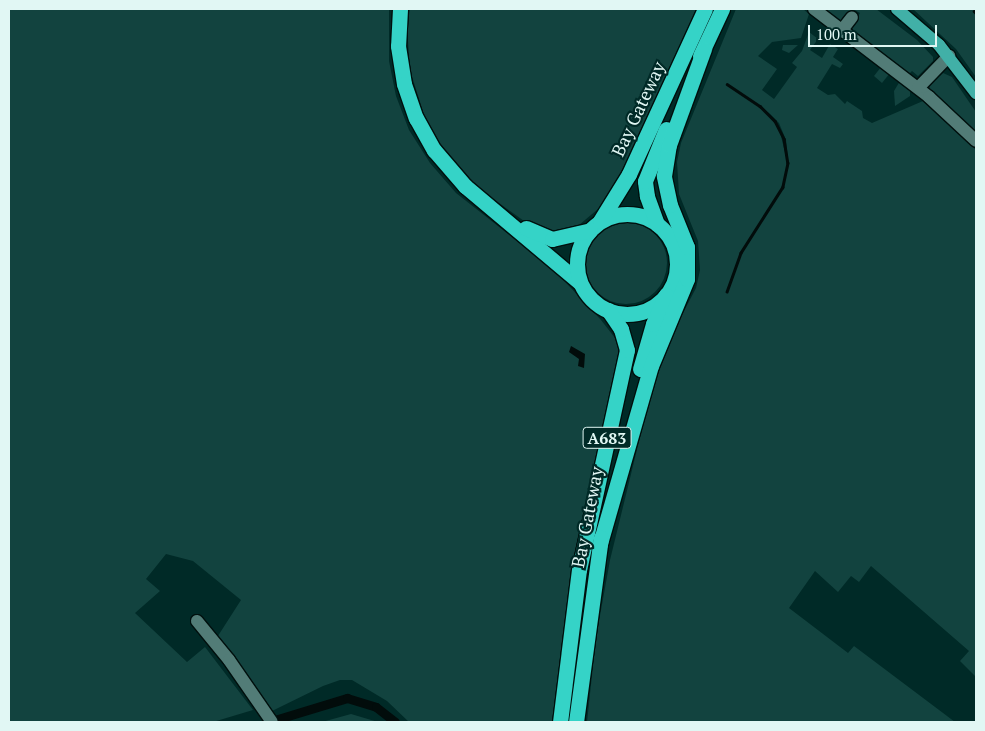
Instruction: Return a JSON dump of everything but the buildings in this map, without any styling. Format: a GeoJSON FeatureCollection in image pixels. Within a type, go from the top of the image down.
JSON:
{"type":"FeatureCollection","features":[{"type":"Feature","properties":{"kind":"highway"},"geometry":{"type":"LineString","coordinates":[[400,9],[400,65],[416,118],[441,159],[477,196],[580,283],[591,299],[608,310],[639,312],[666,295],[676,275],[676,252],[665,232],[657,224],[629,214],[563,238],[543,236],[477,196]]}},
{"type":"Feature","properties":{"kind":"highway","name":"Bay Gateway"},"geometry":{"type":"LineString","coordinates":[[595,226],[629,174],[705,9]]}},
{"type":"Feature","properties":{"kind":"highway","name":"Bay Gateway"},"geometry":{"type":"LineString","coordinates":[[657,224],[647,196],[646,174],[722,9]]}},
{"type":"Feature","properties":{"kind":"highway"},"geometry":{"type":"LineString","coordinates":[[599,547],[651,366],[687,279],[686,247],[670,205],[664,176],[669,145],[704,49]]}},
{"type":"Feature","properties":{"kind":"highway"},"geometry":{"type":"LineString","coordinates":[[580,283],[577,272],[579,250],[595,226]]}},
{"type":"Feature","properties":{"kind":"highway","name":"Bay Gateway"},"geometry":{"type":"LineString","coordinates":[[576,722],[599,547],[641,365],[653,324],[666,295]]}},
{"type":"Feature","properties":{"kind":"highway","name":"Bay Gateway"},"geometry":{"type":"LineString","coordinates":[[560,722],[580,570],[627,350],[621,329],[608,310]]}},
{"type":"Feature","properties":{"kind":"main road"},"geometry":{"type":"LineString","coordinates":[[897,9],[949,56],[976,93]]}},
{"type":"Feature","properties":{"kind":"street"},"geometry":{"type":"LineString","coordinates":[[814,9],[918,88],[976,141]]}},
{"type":"Feature","properties":{"kind":"street"},"geometry":{"type":"LineString","coordinates":[[842,30],[852,17]]}},
{"type":"Feature","properties":{"kind":"street"},"geometry":{"type":"LineString","coordinates":[[918,88],[949,56]]}},
{"type":"Feature","properties":{"kind":"street"},"geometry":{"type":"LineString","coordinates":[[197,621],[258,699],[272,722]]}},
{"type":"Feature","properties":{"kind":"shaded area"},"geometry":{"type":"Polygon","coordinates":[[[9,9],[389,9],[389,61],[396,96],[409,130],[430,163],[456,193],[554,270],[601,320],[615,338],[619,349],[619,364],[571,594],[553,722],[409,722],[387,701],[352,680],[340,680],[323,686],[272,711],[216,639],[241,600],[193,561],[166,554],[146,579],[160,591],[135,613],[187,662],[205,647],[253,710],[213,722],[9,722],[9,9]]]}},
{"type":"Feature","properties":{"kind":"shaded area"},"geometry":{"type":"Polygon","coordinates":[[[410,9],[698,9],[615,189],[604,204],[579,225],[555,232],[531,226],[478,188],[437,140],[425,118],[410,70],[407,27],[410,9]]]}},
{"type":"Feature","properties":{"kind":"shaded area"},"geometry":{"type":"Polygon","coordinates":[[[736,9],[803,9],[809,14],[801,38],[772,42],[758,56],[777,69],[762,90],[774,99],[797,67],[792,63],[802,51],[809,32],[818,39],[810,50],[822,58],[830,44],[838,49],[833,57],[843,64],[840,68],[832,64],[817,88],[828,95],[835,94],[845,104],[847,101],[862,111],[863,118],[872,123],[923,101],[976,150],[976,677],[960,661],[969,651],[871,566],[859,582],[851,576],[838,592],[815,571],[789,608],[848,653],[854,646],[955,722],[587,722],[596,638],[610,560],[655,376],[669,340],[696,288],[700,270],[698,241],[679,194],[677,162],[681,143],[736,9]],[[768,112],[779,128],[789,169],[786,140],[779,123],[768,112]]]}},
{"type":"Feature","properties":{"kind":"shaded area"},"geometry":{"type":"Polygon","coordinates":[[[821,9],[853,9],[841,22],[821,9]]]}},
{"type":"Feature","properties":{"kind":"shaded area"},"geometry":{"type":"Polygon","coordinates":[[[853,9],[876,9],[917,40],[933,57],[933,61],[918,76],[912,71],[908,75],[851,29],[860,13],[853,9]]]}},
{"type":"Feature","properties":{"kind":"shaded area"},"geometry":{"type":"Polygon","coordinates":[[[913,9],[976,9],[976,77],[956,49],[913,9]]]}},
{"type":"Feature","properties":{"kind":"shaded area"},"geometry":{"type":"Polygon","coordinates":[[[783,45],[798,45],[789,53],[782,50],[783,45]]]}},
{"type":"Feature","properties":{"kind":"shaded area"},"geometry":{"type":"Polygon","coordinates":[[[881,67],[890,73],[882,83],[874,76],[881,67]]]}},
{"type":"Feature","properties":{"kind":"shaded area"},"geometry":{"type":"Polygon","coordinates":[[[943,73],[952,77],[976,112],[976,135],[930,89],[929,86],[943,73]]]}},
{"type":"Feature","properties":{"kind":"shaded area"},"geometry":{"type":"Polygon","coordinates":[[[900,81],[910,90],[910,96],[895,106],[894,91],[900,81]]]}},
{"type":"Feature","properties":{"kind":"shaded area"},"geometry":{"type":"Polygon","coordinates":[[[626,222],[642,225],[655,234],[664,247],[667,263],[664,279],[655,292],[642,301],[626,304],[610,301],[597,292],[588,279],[585,263],[588,247],[597,234],[610,225],[626,222]]]}},
{"type":"Feature","properties":{"kind":"shaded area"},"geometry":{"type":"Polygon","coordinates":[[[571,346],[585,354],[584,368],[578,366],[579,359],[569,352],[571,346]]]}},
{"type":"Feature","properties":{"kind":"shaded area"},"geometry":{"type":"Polygon","coordinates":[[[351,714],[378,722],[322,722],[351,714]]]}},
{"type":"Feature","properties":{"kind":"waterway"},"geometry":{"type":"LineString","coordinates":[[727,84],[760,106],[775,121],[784,139],[788,163],[783,187],[741,253],[727,292]]}},
{"type":"Feature","properties":{"kind":"waterway"},"geometry":{"type":"LineString","coordinates":[[268,722],[347,698],[376,707],[395,722]]}}]}
